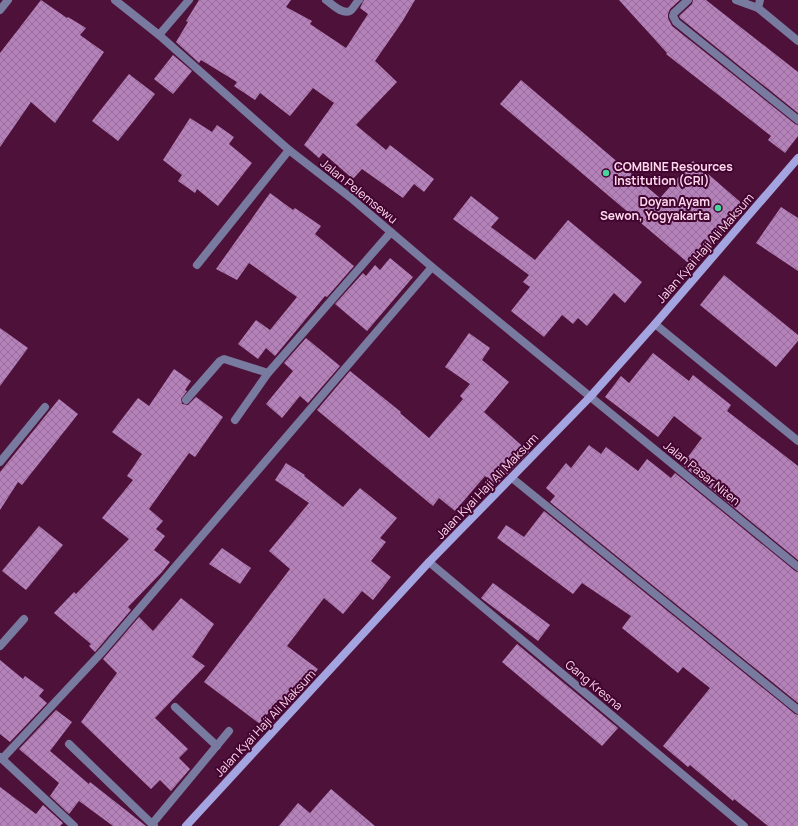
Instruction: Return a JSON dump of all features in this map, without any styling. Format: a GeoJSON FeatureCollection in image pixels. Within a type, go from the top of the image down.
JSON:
{"type":"FeatureCollection","features":[{"type":"Feature","properties":{"kind":"street"},"geometry":{"type":"LineString","coordinates":[[0,10],[8,0]]}},
{"type":"Feature","properties":{"kind":"street","name":"Jalan Pelemsewu"},"geometry":{"type":"LineString","coordinates":[[115,0],[159,35],[289,150],[350,198],[590,397]]}},
{"type":"Feature","properties":{"kind":"street"},"geometry":{"type":"LineString","coordinates":[[159,35],[189,0]]}},
{"type":"Feature","properties":{"kind":"street"},"geometry":{"type":"LineString","coordinates":[[326,0],[341,11],[345,12],[350,10],[359,0]]}},
{"type":"Feature","properties":{"kind":"street"},"geometry":{"type":"LineString","coordinates":[[688,0],[674,13],[673,16],[676,22],[798,120]]}},
{"type":"Feature","properties":{"kind":"street"},"geometry":{"type":"LineString","coordinates":[[736,0],[759,4],[798,41]]}},
{"type":"Feature","properties":{"kind":"street"},"geometry":{"type":"LineString","coordinates":[[198,265],[289,150]]}},
{"type":"Feature","properties":{"kind":"street","name":"Jalan Kyai Haji Ali Maksum"},"geometry":{"type":"LineString","coordinates":[[186,826],[429,562],[590,397],[798,158]]}},
{"type":"Feature","properties":{"kind":"street"},"geometry":{"type":"LineString","coordinates":[[235,420],[268,373],[391,232]]}},
{"type":"Feature","properties":{"kind":"street"},"geometry":{"type":"LineString","coordinates":[[74,826],[1,758],[103,651],[432,267]]}},
{"type":"Feature","properties":{"kind":"street"},"geometry":{"type":"LineString","coordinates":[[655,324],[798,441]]}},
{"type":"Feature","properties":{"kind":"street"},"geometry":{"type":"LineString","coordinates":[[186,400],[220,361],[224,359],[268,373]]}},
{"type":"Feature","properties":{"kind":"street","name":"Jalan Pasar Niten"},"geometry":{"type":"LineString","coordinates":[[590,397],[798,568]]}},
{"type":"Feature","properties":{"kind":"street"},"geometry":{"type":"LineString","coordinates":[[0,462],[45,407]]}},
{"type":"Feature","properties":{"kind":"street"},"geometry":{"type":"LineString","coordinates":[[512,478],[798,710]]}},
{"type":"Feature","properties":{"kind":"street","name":"Gang Kresna"},"geometry":{"type":"LineString","coordinates":[[429,562],[744,826]]}},
{"type":"Feature","properties":{"kind":"street"},"geometry":{"type":"LineString","coordinates":[[0,646],[24,619]]}},
{"type":"Feature","properties":{"kind":"street"},"geometry":{"type":"LineString","coordinates":[[175,707],[217,746]]}},
{"type":"Feature","properties":{"kind":"street"},"geometry":{"type":"LineString","coordinates":[[69,744],[153,825],[229,731]]}},
{"type":"Feature","properties":{"kind":"building"},"geometry":{"type":"Polygon","coordinates":[[[41,0],[67,18],[68,17],[86,28],[80,35],[104,52],[55,123],[31,102],[0,147],[0,53],[41,0]]]}},
{"type":"Feature","properties":{"kind":"building"},"geometry":{"type":"Polygon","coordinates":[[[199,0],[291,0],[286,7],[312,21],[310,24],[346,48],[368,14],[360,8],[364,0],[415,0],[375,61],[397,82],[356,125],[386,150],[390,145],[434,179],[424,192],[414,184],[403,198],[362,169],[353,179],[323,153],[319,158],[304,145],[334,103],[313,88],[290,116],[260,93],[255,100],[234,86],[237,82],[201,60],[199,63],[176,42],[188,22],[186,21],[199,0]]]}},
{"type":"Feature","properties":{"kind":"building"},"geometry":{"type":"Polygon","coordinates":[[[619,0],[680,0],[670,9],[668,14],[668,18],[672,26],[798,125],[798,136],[785,153],[768,140],[771,136],[666,54],[667,53],[619,0]]]}},
{"type":"Feature","properties":{"kind":"building"},"geometry":{"type":"Polygon","coordinates":[[[693,0],[706,0],[798,72],[798,113],[680,18],[679,16],[692,4],[693,0]]]}},
{"type":"Feature","properties":{"kind":"building"},"geometry":{"type":"Polygon","coordinates":[[[173,55],[192,71],[173,94],[154,79],[173,55]]]}},
{"type":"Feature","properties":{"kind":"building"},"geometry":{"type":"Polygon","coordinates":[[[129,74],[155,94],[118,141],[92,121],[129,74]]]}},
{"type":"Feature","properties":{"kind":"building","name":"COMBINE Resources Institution (CRI)"},"geometry":{"type":"Polygon","coordinates":[[[521,80],[660,198],[693,161],[745,206],[693,267],[500,104],[521,80]]]}},
{"type":"Feature","properties":{"kind":"building"},"geometry":{"type":"Polygon","coordinates":[[[190,118],[212,132],[217,125],[234,137],[229,144],[252,163],[218,206],[197,189],[195,193],[178,181],[182,175],[163,160],[190,118]]]}},
{"type":"Feature","properties":{"kind":"building"},"geometry":{"type":"Polygon","coordinates":[[[270,193],[293,210],[295,208],[321,226],[315,234],[354,266],[327,297],[325,296],[275,356],[266,348],[258,359],[238,344],[256,320],[270,330],[297,297],[249,263],[237,280],[216,269],[270,193]]]}},
{"type":"Feature","properties":{"kind":"building"},"geometry":{"type":"Polygon","coordinates":[[[471,196],[499,218],[491,227],[535,260],[568,220],[642,282],[625,303],[614,293],[587,326],[578,318],[573,324],[562,315],[544,337],[511,311],[530,287],[523,282],[529,275],[453,219],[471,196]]]}},
{"type":"Feature","properties":{"kind":"building"},"geometry":{"type":"Polygon","coordinates":[[[781,207],[798,218],[798,271],[756,243],[781,207]]]}},
{"type":"Feature","properties":{"kind":"building"},"geometry":{"type":"Polygon","coordinates":[[[390,258],[413,277],[367,331],[335,304],[363,273],[366,276],[375,265],[380,270],[390,258]]]}},
{"type":"Feature","properties":{"kind":"building"},"geometry":{"type":"Polygon","coordinates":[[[724,275],[798,335],[798,341],[776,367],[700,305],[724,275]]]}},
{"type":"Feature","properties":{"kind":"building"},"geometry":{"type":"Polygon","coordinates":[[[0,328],[28,348],[0,386],[0,328]]]}},
{"type":"Feature","properties":{"kind":"building"},"geometry":{"type":"Polygon","coordinates":[[[469,333],[490,348],[482,360],[509,382],[484,412],[529,452],[496,485],[485,476],[455,511],[439,498],[433,506],[317,410],[350,371],[401,412],[400,413],[429,438],[463,399],[460,396],[470,384],[445,367],[469,333]]]}},
{"type":"Feature","properties":{"kind":"building"},"geometry":{"type":"Polygon","coordinates":[[[306,338],[340,366],[308,403],[300,396],[282,418],[266,404],[293,371],[284,363],[306,338]]]}},
{"type":"Feature","properties":{"kind":"building"},"geometry":{"type":"Polygon","coordinates":[[[653,353],[689,381],[693,375],[731,405],[727,411],[798,466],[798,560],[682,465],[702,438],[674,416],[658,437],[605,397],[621,376],[629,383],[653,353]]]}},
{"type":"Feature","properties":{"kind":"building"},"geometry":{"type":"Polygon","coordinates":[[[174,369],[191,381],[185,390],[187,391],[181,399],[182,404],[188,405],[196,397],[223,417],[195,457],[189,453],[149,509],[163,521],[156,529],[165,536],[154,550],[170,562],[128,607],[131,610],[95,652],[89,646],[91,644],[54,613],[74,592],[76,594],[129,539],[102,518],[133,480],[127,476],[142,454],[112,432],[138,398],[149,406],[174,369]]]}},
{"type":"Feature","properties":{"kind":"building"},"geometry":{"type":"Polygon","coordinates":[[[59,399],[78,414],[22,485],[18,482],[0,510],[0,472],[59,399]]]}},
{"type":"Feature","properties":{"kind":"building"},"geometry":{"type":"Polygon","coordinates":[[[589,445],[601,454],[606,447],[638,471],[647,459],[671,478],[675,473],[798,572],[798,703],[550,502],[555,496],[546,488],[566,463],[571,468],[589,445]]]}},
{"type":"Feature","properties":{"kind":"building"},"geometry":{"type":"Polygon","coordinates":[[[286,463],[305,475],[304,476],[343,507],[360,488],[397,518],[380,538],[386,542],[371,561],[391,577],[373,600],[362,591],[343,614],[324,598],[287,646],[318,669],[288,707],[278,700],[260,724],[204,682],[290,569],[269,551],[309,503],[275,480],[286,463]]]}},
{"type":"Feature","properties":{"kind":"building"},"geometry":{"type":"Polygon","coordinates":[[[544,511],[798,715],[798,826],[768,826],[734,799],[733,801],[690,765],[688,767],[663,746],[710,688],[683,667],[678,673],[622,628],[631,616],[582,583],[573,594],[497,538],[506,525],[524,537],[544,511]]]}},
{"type":"Feature","properties":{"kind":"building"},"geometry":{"type":"Polygon","coordinates":[[[39,526],[63,545],[26,590],[2,571],[39,526]]]}},
{"type":"Feature","properties":{"kind":"building"},"geometry":{"type":"Polygon","coordinates":[[[222,548],[251,568],[240,584],[209,564],[222,548]]]}},
{"type":"Feature","properties":{"kind":"building"},"geometry":{"type":"Polygon","coordinates":[[[493,583],[550,625],[538,641],[481,598],[493,583]]]}},
{"type":"Feature","properties":{"kind":"building"},"geometry":{"type":"Polygon","coordinates":[[[181,598],[214,624],[192,657],[205,666],[155,718],[188,749],[179,758],[190,769],[171,791],[160,780],[151,789],[81,722],[117,673],[103,659],[139,617],[153,631],[181,598]]]}},
{"type":"Feature","properties":{"kind":"building"},"geometry":{"type":"Polygon","coordinates":[[[517,644],[618,728],[602,746],[502,662],[517,644]]]}},
{"type":"Feature","properties":{"kind":"building"},"geometry":{"type":"Polygon","coordinates":[[[0,660],[23,679],[25,676],[44,690],[39,696],[47,703],[10,742],[0,734],[0,660]]]}},
{"type":"Feature","properties":{"kind":"building"},"geometry":{"type":"Polygon","coordinates":[[[56,710],[72,722],[50,751],[89,784],[90,782],[146,826],[113,826],[79,801],[69,814],[50,796],[59,783],[19,749],[56,710]]]}},
{"type":"Feature","properties":{"kind":"building"},"geometry":{"type":"Polygon","coordinates":[[[0,787],[36,814],[43,805],[63,823],[60,826],[0,826],[0,787]]]}},
{"type":"Feature","properties":{"kind":"building"},"geometry":{"type":"Polygon","coordinates":[[[331,789],[375,826],[279,826],[298,803],[310,813],[331,789]]]}},
{"type":"Feature","properties":{"kind":"place","name":"COMBINE Resources Institution (CRI)"},"geometry":{"type":"Point","coordinates":[606,173]}},
{"type":"Feature","properties":{"kind":"place","name":"Doyan Ayam Sewon, Yogyakarta"},"geometry":{"type":"Point","coordinates":[718,208]}}]}
